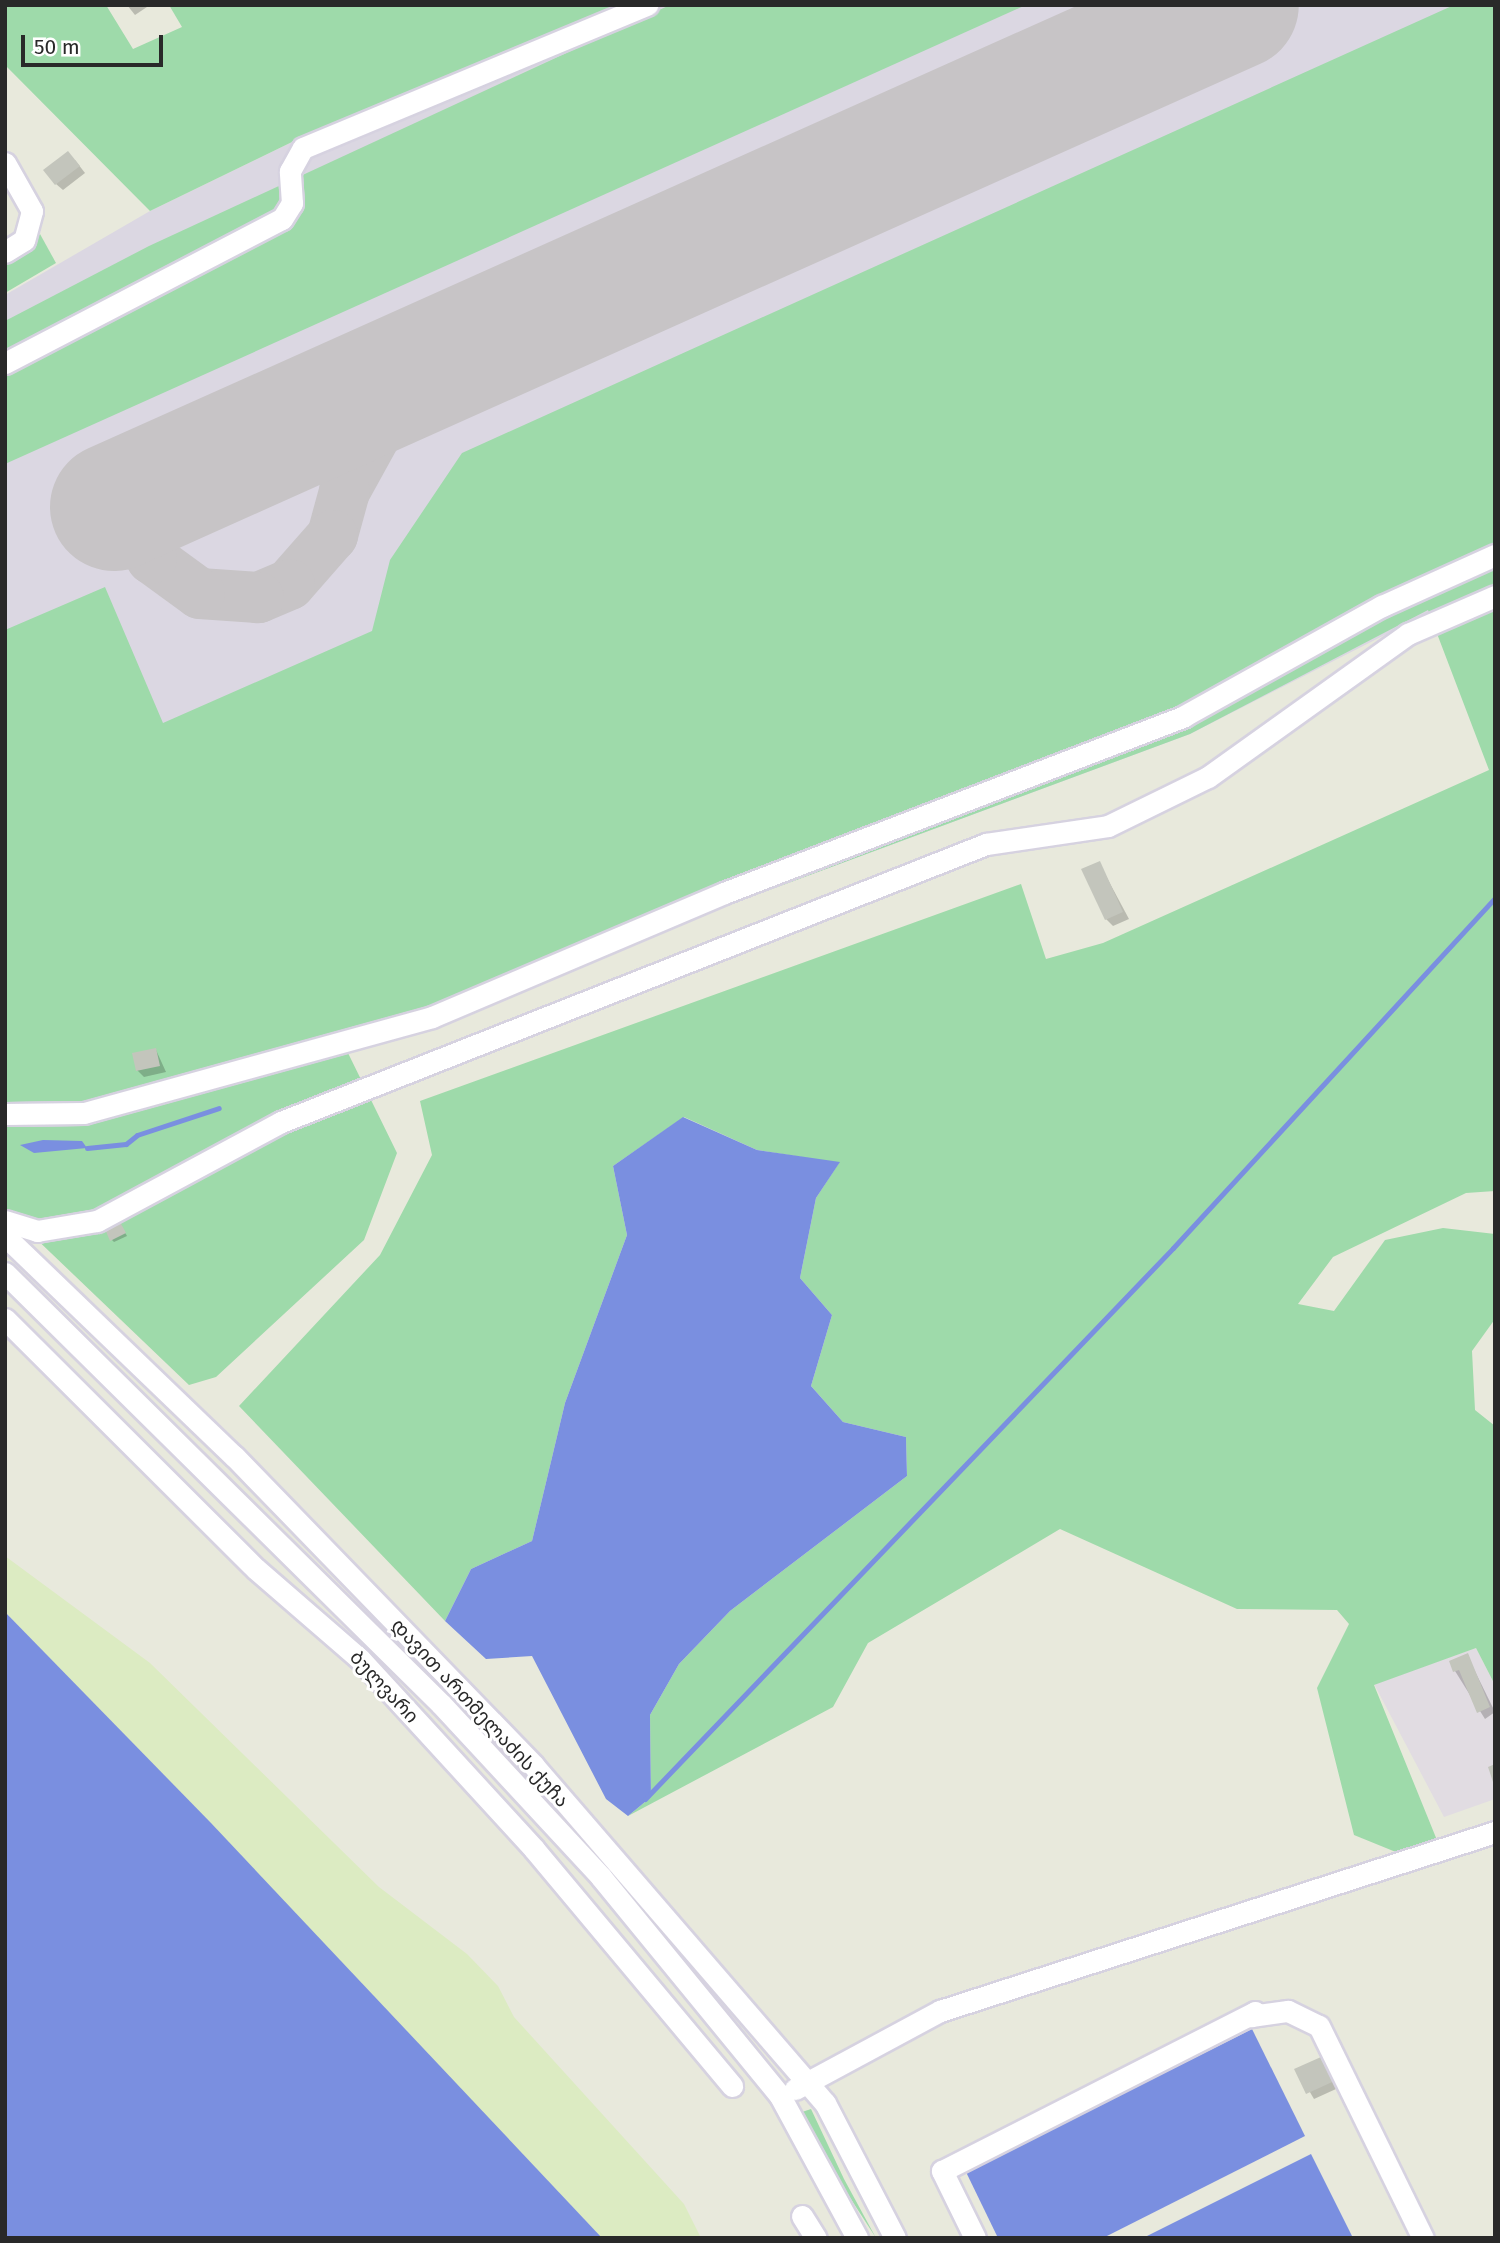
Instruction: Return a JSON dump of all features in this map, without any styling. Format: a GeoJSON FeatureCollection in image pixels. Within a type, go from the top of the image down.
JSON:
{"type":"FeatureCollection","features":[{"type":"Feature","properties":{"kind":"street"},"geometry":{"type":"LineString","coordinates":[[5,363],[282,219],[292,203],[290,171],[303,148],[647,5]]}},
{"type":"Feature","properties":{"kind":"street"},"geometry":{"type":"LineString","coordinates":[[5,163],[33,211],[24,240],[5,252]]}},
{"type":"Feature","properties":{"kind":"street"},"geometry":{"type":"LineString","coordinates":[[5,1114],[84,1113],[432,1017],[724,892],[1184,716],[1382,606],[1495,555]]}},
{"type":"Feature","properties":{"kind":"street"},"geometry":{"type":"LineString","coordinates":[[5,1221],[37,1231],[97,1222],[281,1122],[774,927],[986,844],[1108,826],[1208,777],[1408,634],[1495,596]]}},
{"type":"Feature","properties":{"kind":"street","name":"დავით ართმელაძის ქუჩა"},"geometry":{"type":"LineString","coordinates":[[5,1237],[234,1456],[534,1766],[804,2084],[825,2104],[895,2238]]}},
{"type":"Feature","properties":{"kind":"street","name":"დავით ართმელაძის ქუჩა"},"geometry":{"type":"LineString","coordinates":[[5,1273],[441,1704],[601,1878],[780,2096],[857,2238]]}},
{"type":"Feature","properties":{"kind":"street","name":"ბულვარი"},"geometry":{"type":"LineString","coordinates":[[5,1319],[256,1569],[360,1659],[534,1849],[732,2085]]}},
{"type":"Feature","properties":{"kind":"street"},"geometry":{"type":"LineString","coordinates":[[780,2096],[940,2011],[1495,1832]]}},
{"type":"Feature","properties":{"kind":"street"},"geometry":{"type":"LineString","coordinates":[[975,2238],[942,2171],[1255,2012],[1251,2016],[1288,2011],[1319,2026],[1423,2238]]}},
{"type":"Feature","properties":{"kind":"street"},"geometry":{"type":"LineString","coordinates":[[802,2216],[816,2238]]}},
{"type":"Feature","properties":{"kind":"shaded area"},"geometry":{"type":"Polygon","coordinates":[[[5,5],[106,5],[133,49],[182,27],[169,5],[621,5],[383,110],[292,142],[150,211],[5,65],[5,5]]]}},
{"type":"Feature","properties":{"kind":"shaded area"},"geometry":{"type":"Polygon","coordinates":[[[621,5],[1495,5],[1495,579],[1190,734],[713,911],[434,1029],[76,1130],[5,1128],[5,295],[150,211],[292,142],[383,110],[621,5]]]}},
{"type":"Feature","properties":{"kind":"shaded area"},"geometry":{"type":"Polygon","coordinates":[[[670,5],[1026,5],[5,464],[5,321],[149,246],[670,5]]]}},
{"type":"Feature","properties":{"kind":"shaded area"},"geometry":{"type":"Polygon","coordinates":[[[1454,5],[1495,5],[1495,1191],[1466,1193],[1333,1257],[1298,1304],[1334,1311],[1385,1240],[1443,1228],[1495,1234],[1495,1319],[1472,1351],[1475,1410],[1495,1426],[1495,1685],[1476,1648],[1374,1685],[1441,1850],[1413,1859],[1354,1835],[1317,1688],[1349,1624],[1337,1610],[1237,1609],[1060,1529],[868,1643],[833,1707],[628,1816],[651,1797],[650,1715],[679,1664],[730,1611],[907,1476],[906,1437],[843,1422],[811,1386],[832,1315],[800,1278],[816,1198],[839,1163],[757,1150],[684,1117],[613,1166],[627,1235],[565,1403],[532,1541],[471,1569],[445,1621],[239,1406],[380,1255],[432,1155],[420,1101],[1021,884],[1046,959],[1103,943],[1489,770],[1428,610],[1190,734],[713,911],[434,1029],[348,1053],[397,1153],[364,1240],[216,1377],[189,1385],[5,1209],[5,630],[105,587],[163,723],[372,631],[390,560],[462,453],[1454,5]]]}},
{"type":"Feature","properties":{"kind":"shaded area"},"geometry":{"type":"Polygon","coordinates":[[[40,234],[56,263],[5,293],[5,264],[40,234]]]}},
{"type":"Feature","properties":{"kind":"shaded area"},"geometry":{"type":"Polygon","coordinates":[[[5,1248],[408,1640],[557,1795],[781,2069],[579,1825],[406,1642],[5,1248]]]}},
{"type":"Feature","properties":{"kind":"shaded area"},"geometry":{"type":"Polygon","coordinates":[[[1476,1648],[1495,1685],[1495,1799],[1444,1817],[1374,1684],[1476,1648]]]}},
{"type":"Feature","properties":{"kind":"shaded area"},"geometry":{"type":"Polygon","coordinates":[[[811,2109],[844,2179],[876,2238],[796,2114],[811,2109]]]}},
{"type":"Feature","properties":{"kind":"sand"},"geometry":{"type":"Polygon","coordinates":[[[5,1556],[150,1663],[379,1887],[467,1954],[498,1986],[514,2017],[684,2204],[701,2238],[602,2238],[5,1612],[5,1556]]]}},
{"type":"Feature","properties":{"kind":"water"},"geometry":{"type":"Polygon","coordinates":[[[683,1117],[757,1150],[840,1162],[816,1198],[800,1278],[832,1315],[811,1386],[843,1422],[906,1437],[907,1476],[730,1611],[679,1664],[650,1715],[651,1797],[628,1816],[606,1799],[532,1656],[486,1659],[445,1621],[471,1569],[532,1541],[565,1403],[627,1235],[613,1166],[683,1117]]]}},
{"type":"Feature","properties":{"kind":"water"},"geometry":{"type":"Polygon","coordinates":[[[43,1140],[82,1141],[87,1148],[34,1153],[20,1145],[43,1140]]]}},
{"type":"Feature","properties":{"kind":"water"},"geometry":{"type":"Polygon","coordinates":[[[5,1612],[211,1823],[602,2238],[5,2238],[5,1612]]]}},
{"type":"Feature","properties":{"kind":"water"},"geometry":{"type":"Polygon","coordinates":[[[1252,2029],[1305,2136],[1103,2238],[998,2238],[966,2172],[1252,2029]]]}},
{"type":"Feature","properties":{"kind":"water"},"geometry":{"type":"Polygon","coordinates":[[[1311,2154],[1353,2238],[1143,2238],[1311,2154]]]}},
{"type":"Feature","properties":{"kind":"building"},"geometry":{"type":"Polygon","coordinates":[[[68,151],[80,166],[55,185],[43,170],[68,151]]]}},
{"type":"Feature","properties":{"kind":"building"},"geometry":{"type":"Polygon","coordinates":[[[1100,861],[1123,912],[1105,920],[1081,869],[1100,861]]]}},
{"type":"Feature","properties":{"kind":"building"},"geometry":{"type":"Polygon","coordinates":[[[156,1048],[160,1066],[136,1071],[132,1053],[156,1048]]]}},
{"type":"Feature","properties":{"kind":"building"},"geometry":{"type":"Polygon","coordinates":[[[120,1222],[126,1233],[110,1241],[105,1229],[120,1222]]]}},
{"type":"Feature","properties":{"kind":"building"},"geometry":{"type":"Polygon","coordinates":[[[1468,1653],[1490,1707],[1477,1713],[1459,1670],[1453,1672],[1449,1661],[1468,1653]]]}},
{"type":"Feature","properties":{"kind":"building"},"geometry":{"type":"Polygon","coordinates":[[[1495,1764],[1495,1785],[1494,1785],[1488,1767],[1495,1764]]]}},
{"type":"Feature","properties":{"kind":"building"},"geometry":{"type":"Polygon","coordinates":[[[1330,2053],[1341,2078],[1306,2094],[1294,2069],[1330,2053]]]}},
{"type":"Feature","properties":{"kind":"waterway"},"geometry":{"type":"LineString","coordinates":[[645,1799],[1173,1248],[1495,898]]}},
{"type":"Feature","properties":{"kind":"waterway"},"geometry":{"type":"LineString","coordinates":[[87,1148],[126,1144],[137,1135],[219,1108]]}},
{"type":"Feature","properties":{"kind":"taxiway"},"geometry":{"type":"LineString","coordinates":[[474,346],[419,372],[387,413],[344,491],[332,535],[289,584],[258,597],[199,593],[151,558],[134,525],[132,460],[272,400],[490,339]]}},
{"type":"Feature","properties":{"kind":"runway"},"geometry":{"type":"LineString","coordinates":[[114,507],[1235,5]]}}]}
